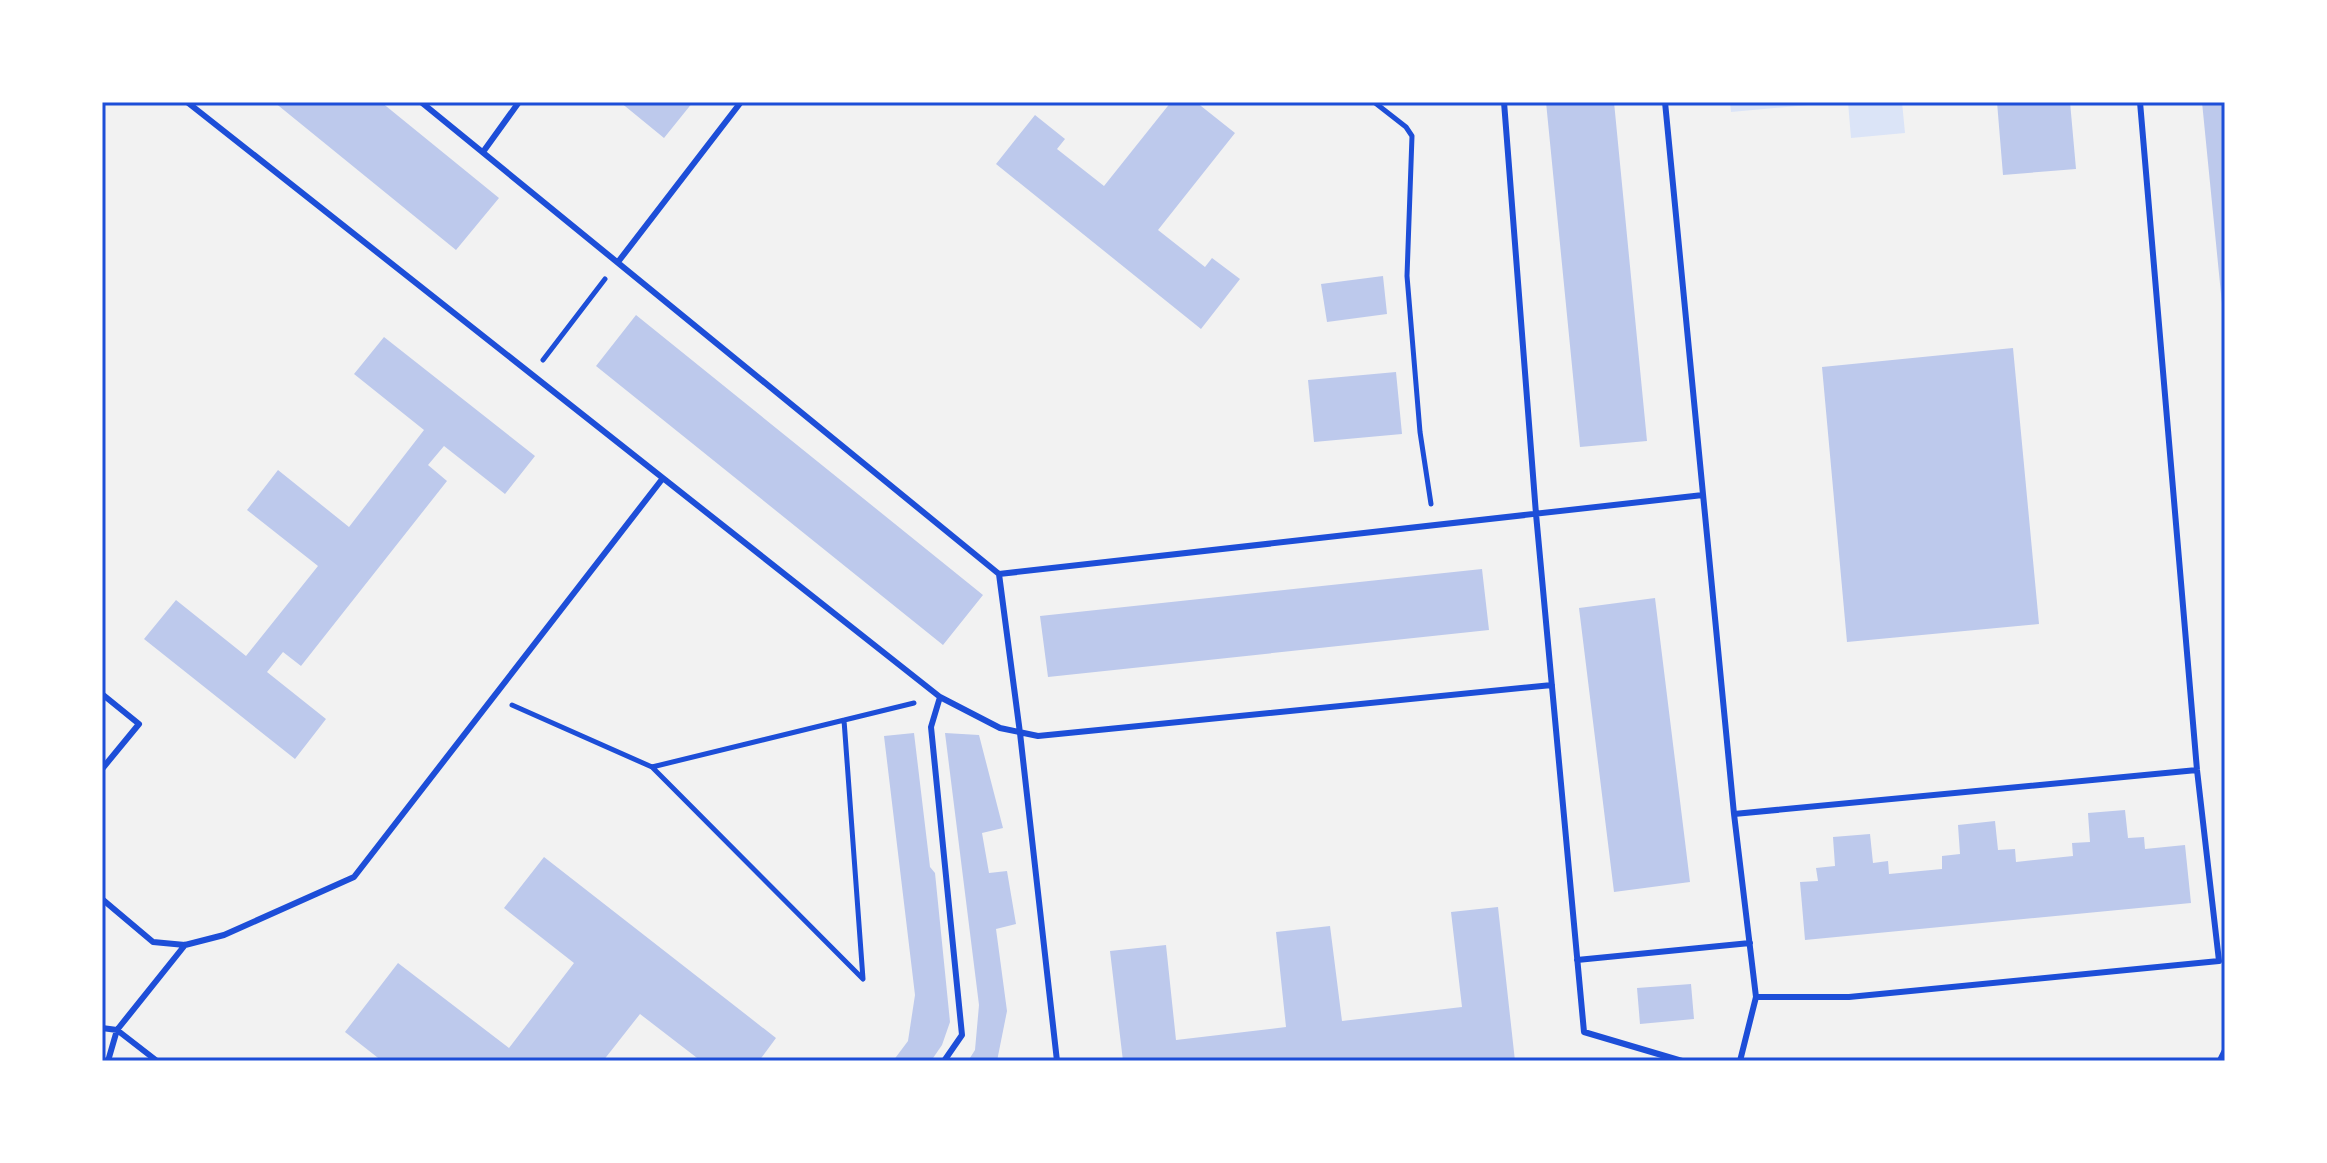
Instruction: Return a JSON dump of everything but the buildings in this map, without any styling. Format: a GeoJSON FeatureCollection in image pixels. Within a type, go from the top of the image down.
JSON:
{"type":"FeatureCollection","features":[{"type":"Feature","properties":{"kind":"lane"},"geometry":{"type":"LineString","coordinates":[[187,102],[940,697],[1000,728],[1038,736],[1552,685]]}},
{"type":"Feature","properties":{"kind":"lane"},"geometry":{"type":"LineString","coordinates":[[421,102],[999,574],[1057,1061]]}},
{"type":"Feature","properties":{"kind":"lane"},"geometry":{"type":"LineString","coordinates":[[483,152],[519,102]]}},
{"type":"Feature","properties":{"kind":"lane"},"geometry":{"type":"LineString","coordinates":[[618,262],[741,102]]}},
{"type":"Feature","properties":{"kind":"lane"},"geometry":{"type":"LineString","coordinates":[[1504,102],[1536,514],[1584,1032],[1682,1061]]}},
{"type":"Feature","properties":{"kind":"lane"},"geometry":{"type":"LineString","coordinates":[[1665,102],[1734,814],[1756,997],[1740,1061]]}},
{"type":"Feature","properties":{"kind":"lane"},"geometry":{"type":"LineString","coordinates":[[1756,997],[1849,997],[2219,961],[2197,770],[2140,102]]}},
{"type":"Feature","properties":{"kind":"lane"},"geometry":{"type":"LineString","coordinates":[[102,899],[153,942],[185,945],[224,935],[354,877],[663,478]]}},
{"type":"Feature","properties":{"kind":"lane"},"geometry":{"type":"LineString","coordinates":[[999,574],[1703,495]]}},
{"type":"Feature","properties":{"kind":"lane"},"geometry":{"type":"LineString","coordinates":[[102,694],[139,724],[102,769]]}},
{"type":"Feature","properties":{"kind":"lane"},"geometry":{"type":"LineString","coordinates":[[940,697],[931,727],[962,1035],[944,1061]]}},
{"type":"Feature","properties":{"kind":"lane"},"geometry":{"type":"LineString","coordinates":[[1734,814],[2197,770]]}},
{"type":"Feature","properties":{"kind":"lane"},"geometry":{"type":"LineString","coordinates":[[2214,914],[2225,912]]}},
{"type":"Feature","properties":{"kind":"lane"},"geometry":{"type":"LineString","coordinates":[[1577,960],[1750,943]]}},
{"type":"Feature","properties":{"kind":"lane"},"geometry":{"type":"LineString","coordinates":[[108,1061],[117,1030],[185,945]]}},
{"type":"Feature","properties":{"kind":"lane"},"geometry":{"type":"LineString","coordinates":[[102,1028],[117,1030],[157,1061]]}},
{"type":"Feature","properties":{"kind":"path"},"geometry":{"type":"LineString","coordinates":[[1374,102],[1406,127],[1412,136],[1407,276],[1420,432],[1434,525]]}},
{"type":"Feature","properties":{"kind":"path"},"geometry":{"type":"LineString","coordinates":[[532,374],[618,262]]}},
{"type":"Feature","properties":{"kind":"path"},"geometry":{"type":"LineString","coordinates":[[493,697],[652,767],[863,979],[844,720]]}},
{"type":"Feature","properties":{"kind":"path"},"geometry":{"type":"LineString","coordinates":[[652,767],[940,697]]}},
{"type":"Feature","properties":{"kind":"path"},"geometry":{"type":"LineString","coordinates":[[2219,1061],[2225,1049]]}},
{"type":"Feature","properties":{"kind":"shaded area"},"geometry":{"type":"Polygon","coordinates":[[[1730,102],[1841,102],[1731,112],[1730,102]]]}},
{"type":"Feature","properties":{"kind":"shaded area"},"geometry":{"type":"Polygon","coordinates":[[[1848,102],[1902,102],[1905,133],[1851,138],[1848,102]]]}}]}
